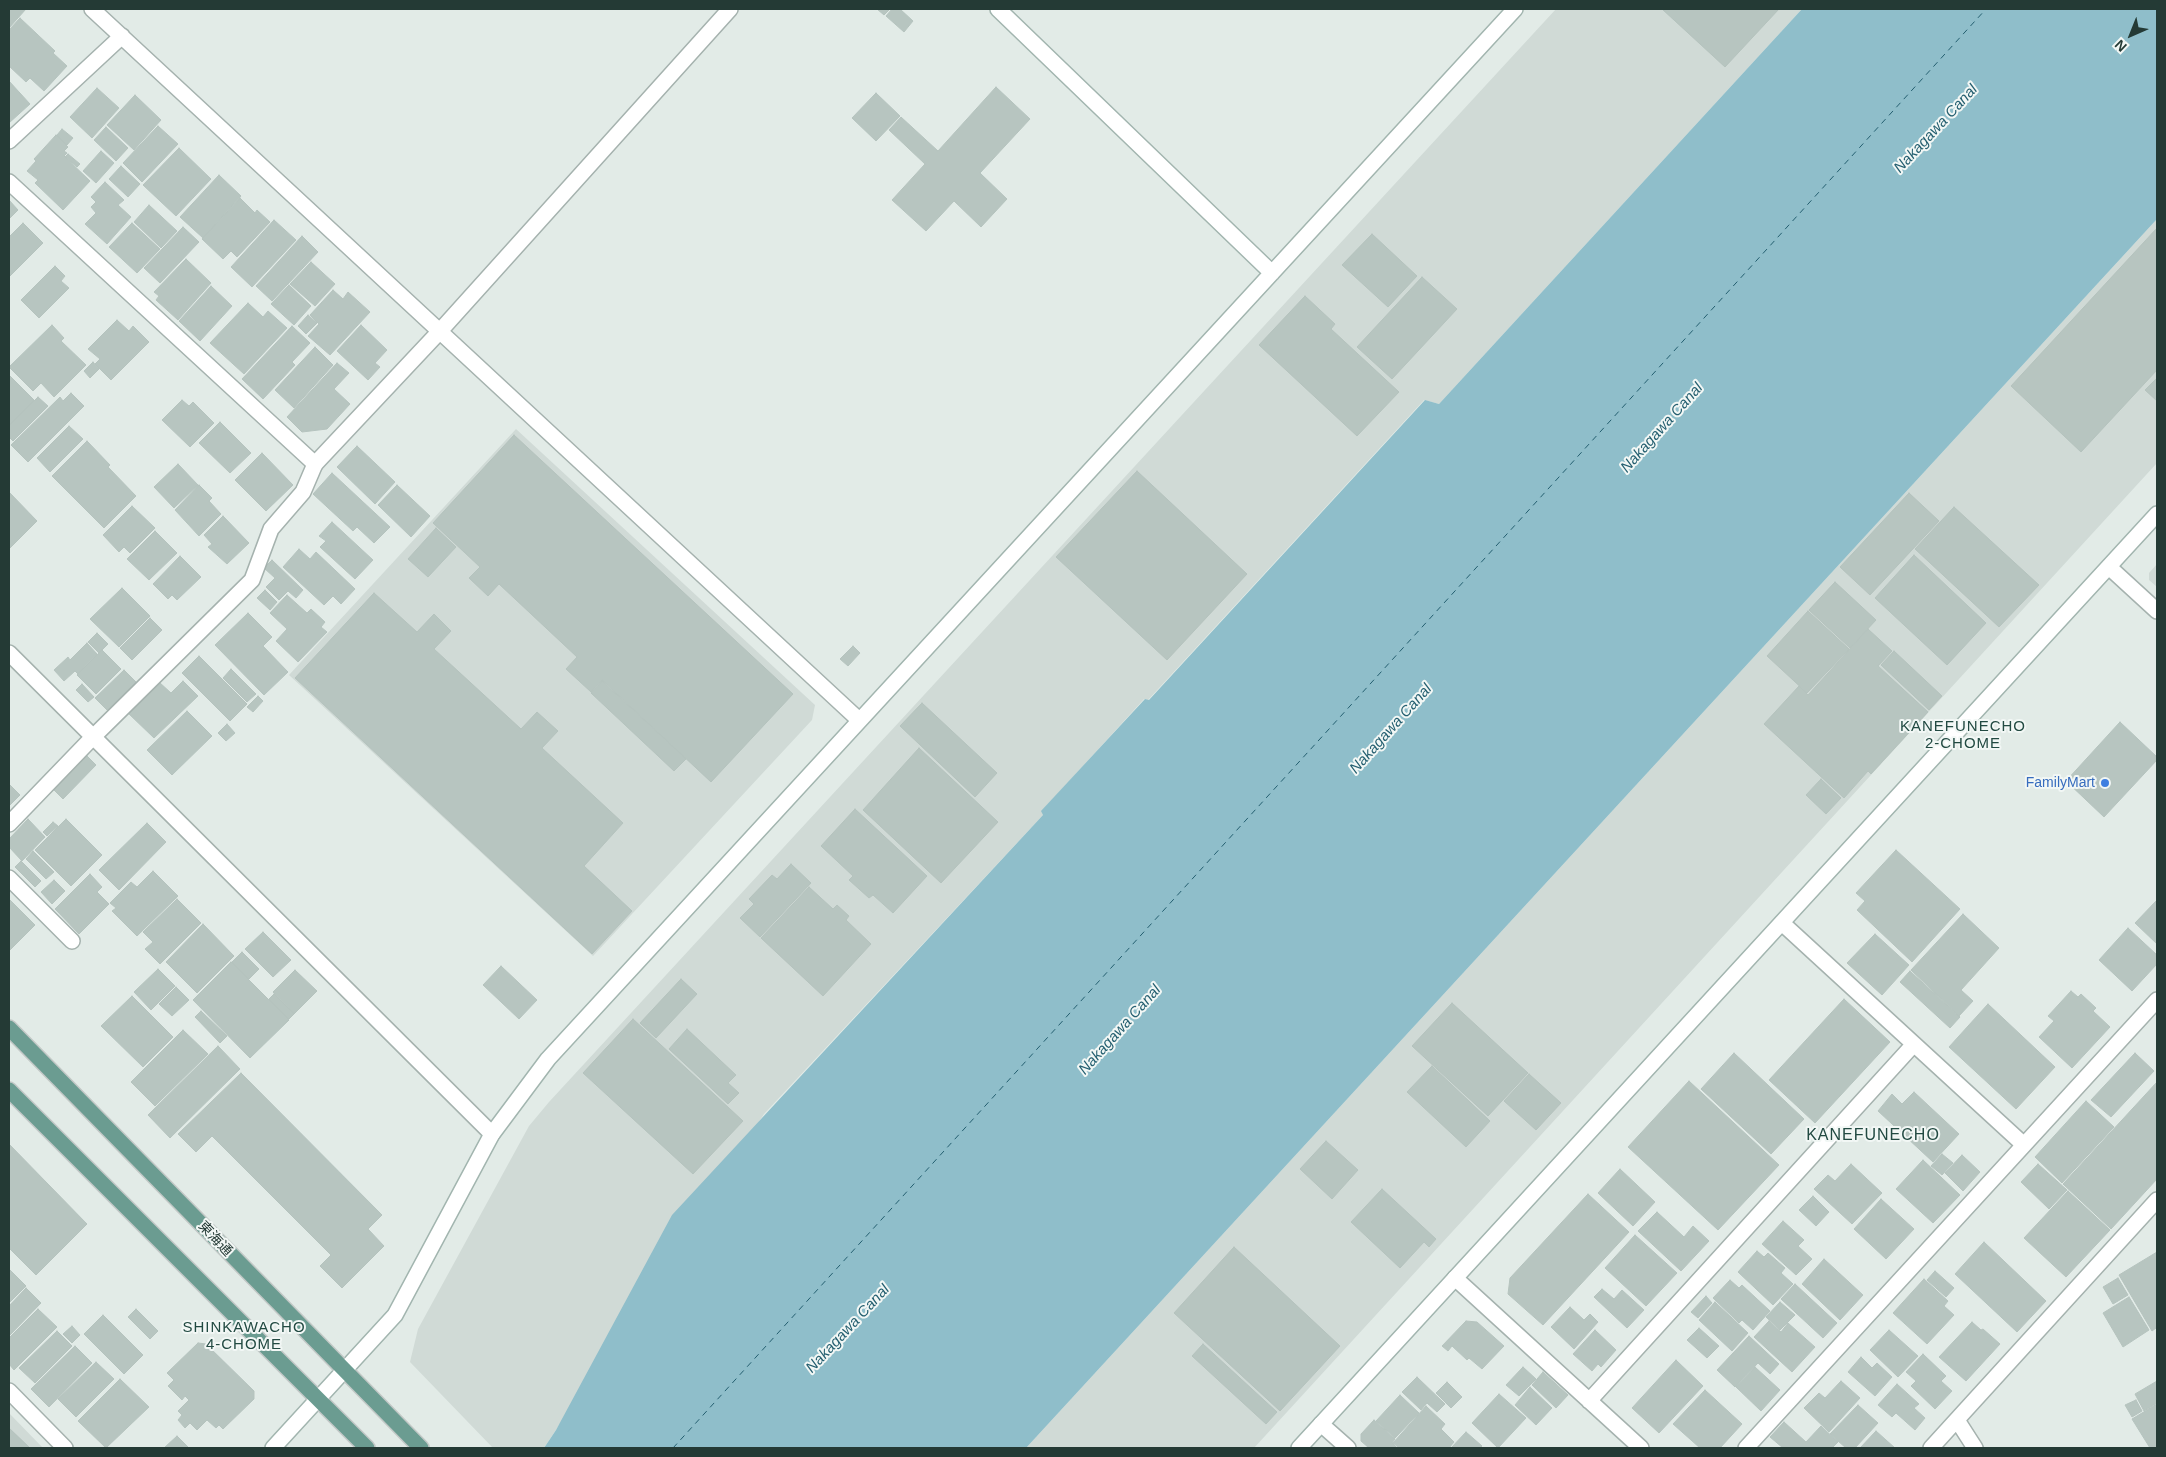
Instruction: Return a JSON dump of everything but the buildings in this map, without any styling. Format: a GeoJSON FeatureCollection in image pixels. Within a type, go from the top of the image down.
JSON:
{"type":"FeatureCollection","features":[{"type":"Feature","properties":{"kind":"main road","name":"東海通"},"geometry":{"type":"LineString","coordinates":[[9,1028],[421,1448]]}},
{"type":"Feature","properties":{"kind":"main road"},"geometry":{"type":"LineString","coordinates":[[9,1090],[366,1448]]}},
{"type":"Feature","properties":{"kind":"street"},"geometry":{"type":"LineString","coordinates":[[92,9],[859,720]]}},
{"type":"Feature","properties":{"kind":"street"},"geometry":{"type":"LineString","coordinates":[[9,824],[92,738],[252,580],[270,529],[303,492],[315,464],[440,331],[730,9]]}},
{"type":"Feature","properties":{"kind":"street"},"geometry":{"type":"LineString","coordinates":[[998,9],[1272,273]]}},
{"type":"Feature","properties":{"kind":"street"},"geometry":{"type":"LineString","coordinates":[[273,1448],[394,1315],[492,1134],[548,1058],[1515,9]]}},
{"type":"Feature","properties":{"kind":"street"},"geometry":{"type":"LineString","coordinates":[[9,141],[122,36]]}},
{"type":"Feature","properties":{"kind":"street"},"geometry":{"type":"LineString","coordinates":[[9,182],[315,464]]}},
{"type":"Feature","properties":{"kind":"street"},"geometry":{"type":"LineString","coordinates":[[1299,1448],[2157,514]]}},
{"type":"Feature","properties":{"kind":"street"},"geometry":{"type":"LineString","coordinates":[[2108,567],[2157,611]]}},
{"type":"Feature","properties":{"kind":"street"},"geometry":{"type":"LineString","coordinates":[[9,653],[92,738],[492,1134]]}},
{"type":"Feature","properties":{"kind":"street"},"geometry":{"type":"LineString","coordinates":[[9,878],[72,941]]}},
{"type":"Feature","properties":{"kind":"street"},"geometry":{"type":"LineString","coordinates":[[1782,923],[2024,1145]]}},
{"type":"Feature","properties":{"kind":"street"},"geometry":{"type":"LineString","coordinates":[[1746,1448],[2157,1000]]}},
{"type":"Feature","properties":{"kind":"street"},"geometry":{"type":"LineString","coordinates":[[1589,1401],[1914,1044]]}},
{"type":"Feature","properties":{"kind":"street"},"geometry":{"type":"LineString","coordinates":[[1931,1448],[2157,1200]]}},
{"type":"Feature","properties":{"kind":"street"},"geometry":{"type":"LineString","coordinates":[[1455,1278],[1641,1448]]}},
{"type":"Feature","properties":{"kind":"street"},"geometry":{"type":"LineString","coordinates":[[9,1391],[65,1448]]}},
{"type":"Feature","properties":{"kind":"street"},"geometry":{"type":"LineString","coordinates":[[1957,1420],[1974,1448]]}},
{"type":"Feature","properties":{"kind":"street"},"geometry":{"type":"LineString","coordinates":[[1321,1424],[1348,1448]]}},
{"type":"Feature","properties":{"kind":"shaded area"},"geometry":{"type":"Polygon","coordinates":[[[1556,9],[1802,9],[1439,404],[1424,400],[1148,700],[1144,699],[1042,811],[1043,815],[764,1114],[544,1448],[493,1448],[410,1362],[418,1329],[529,1126],[549,1102],[1556,9]]]}},
{"type":"Feature","properties":{"kind":"shaded area"},"geometry":{"type":"Polygon","coordinates":[[[2157,219],[2157,463],[1254,1448],[1026,1448],[2157,219]]]}},
{"type":"Feature","properties":{"kind":"shaded area"},"geometry":{"type":"Polygon","coordinates":[[[516,429],[815,705],[812,720],[593,956],[289,675],[516,429]]]}},
{"type":"Feature","properties":{"kind":"shaded area"},"geometry":{"type":"Polygon","coordinates":[[[2157,564],[2157,587],[2149,580],[2149,573],[2157,564]]]}},
{"type":"Feature","properties":{"kind":"shaded area"},"geometry":{"type":"Polygon","coordinates":[[[9,1413],[43,1448],[9,1448],[9,1413]]]}},
{"type":"Feature","properties":{"kind":"water","name":"Nakagawa Canal"},"geometry":{"type":"Polygon","coordinates":[[[1802,9],[2157,9],[2157,219],[1026,1448],[544,1448],[556,1430],[672,1215],[1043,815],[1041,811],[1145,699],[1149,700],[1425,400],[1439,404],[1802,9]]]}},
{"type":"Feature","properties":{"kind":"ferry route"},"geometry":{"type":"LineString","coordinates":[[673,1448],[1986,9]]}},
{"type":"Feature","properties":{"kind":"place","name":"FamilyMart"},"geometry":{"type":"Point","coordinates":[2105,783]}},
{"type":"Feature","properties":{"kind":"district","name":"KANEFUNECHO 2-CHOME"},"geometry":{"type":"Point","coordinates":[1963,736]}},
{"type":"Feature","properties":{"kind":"district","name":"KANEFUNECHO"},"geometry":{"type":"Point","coordinates":[1873,1136]}},
{"type":"Feature","properties":{"kind":"district","name":"SHINKAWACHO 4-CHOME"},"geometry":{"type":"Point","coordinates":[244,1336]}}]}
